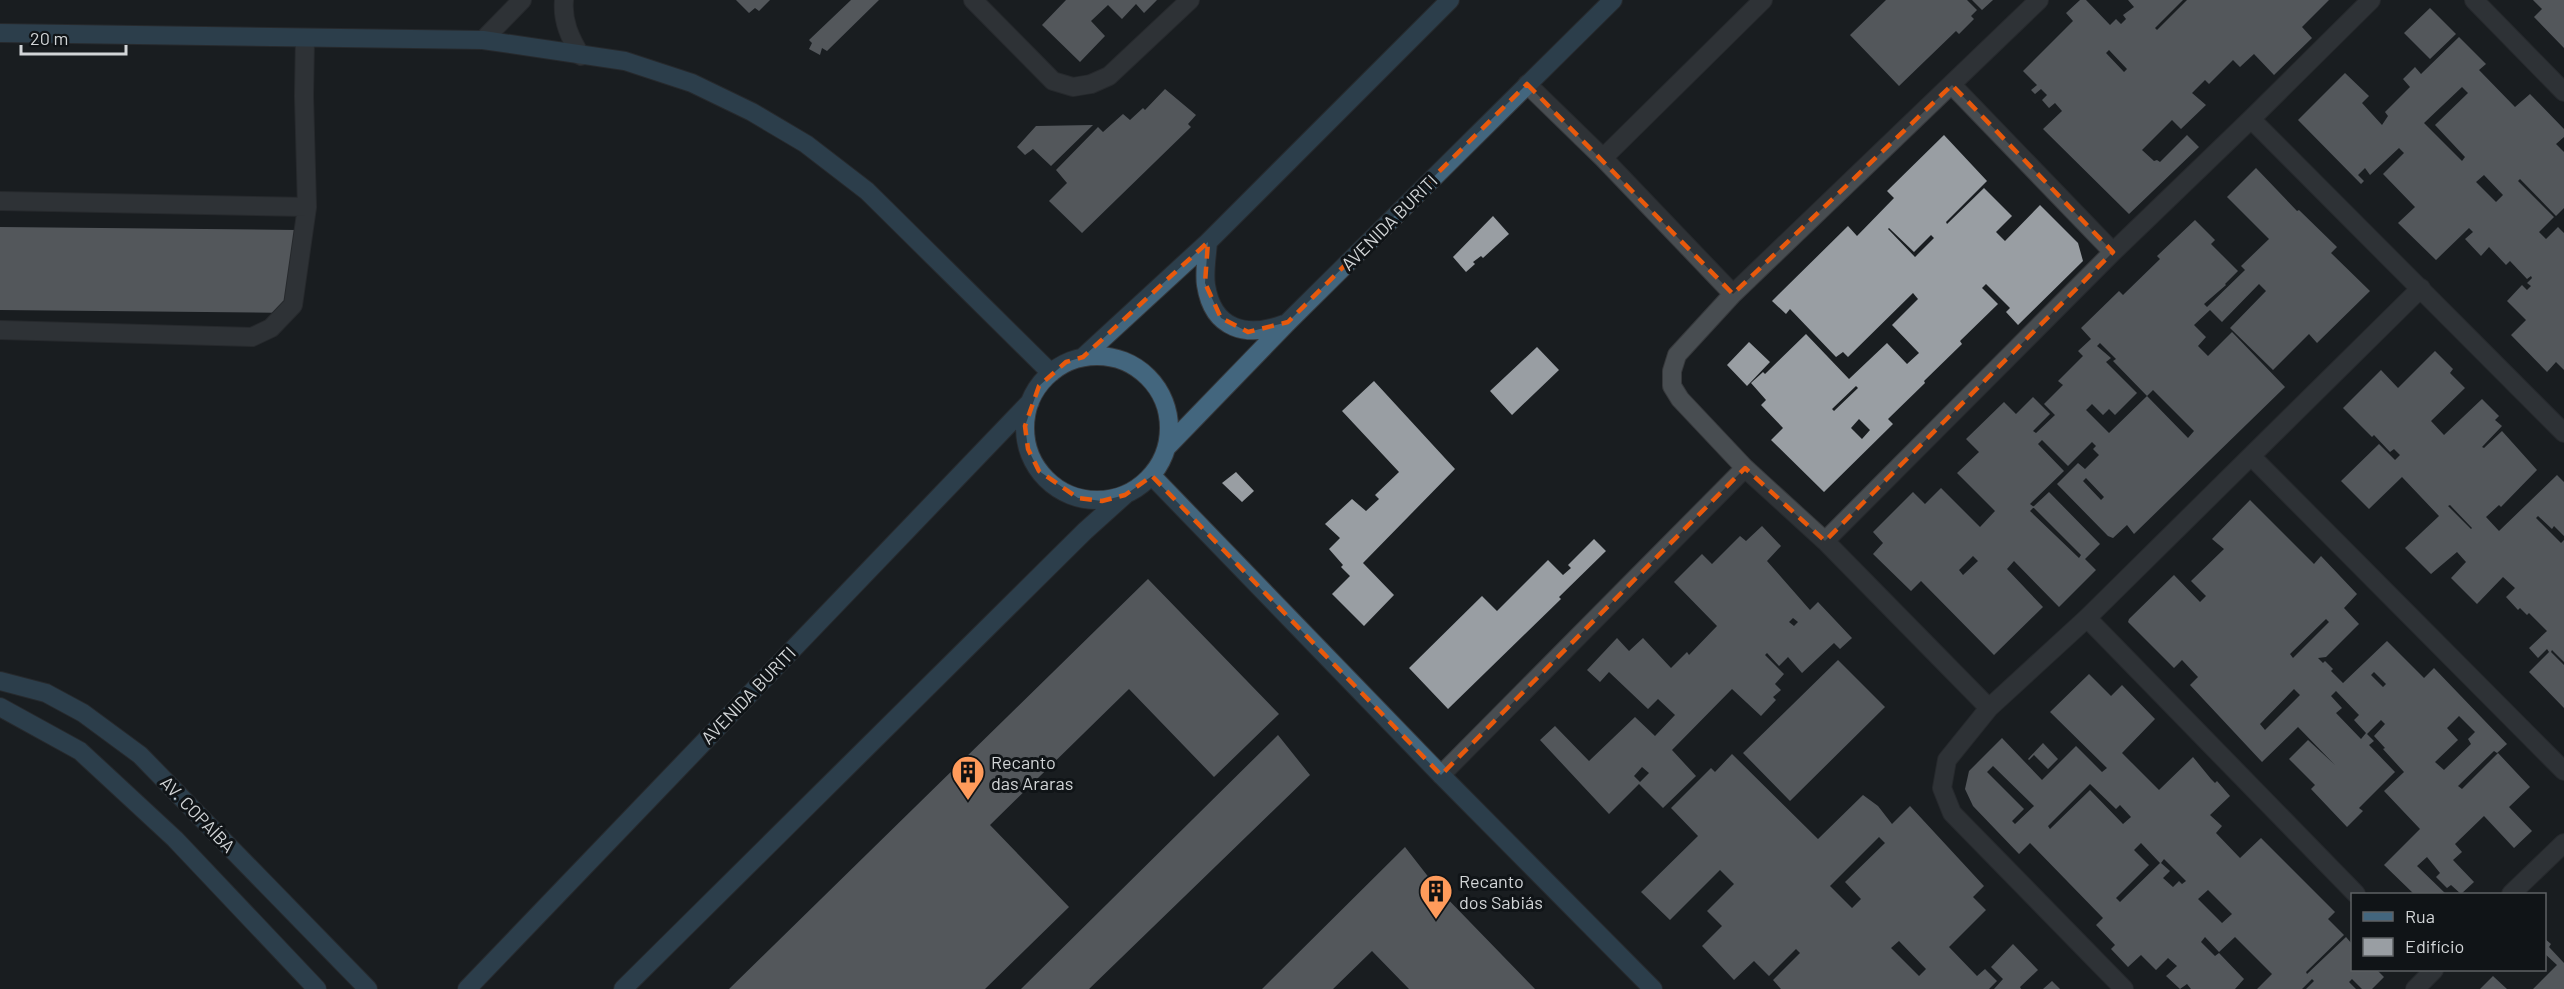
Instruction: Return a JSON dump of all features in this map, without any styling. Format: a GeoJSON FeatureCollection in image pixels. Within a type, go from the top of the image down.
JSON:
{"type":"FeatureCollection","features":[{"type":"Feature","properties":{"kind":"street"},"geometry":{"type":"LineString","coordinates":[[483,40],[522,0]]}},
{"type":"Feature","properties":{"kind":"street"},"geometry":{"type":"LineString","coordinates":[[564,0],[563,8],[568,34],[581,56]]}},
{"type":"Feature","properties":{"kind":"street"},"geometry":{"type":"LineString","coordinates":[[973,0],[1053,81],[1073,87],[1091,84],[1109,76],[1190,0]]}},
{"type":"Feature","properties":{"kind":"street"},"geometry":{"type":"LineString","coordinates":[[1083,357],[1208,242],[1450,0]]}},
{"type":"Feature","properties":{"kind":"street","name":"AVENIDA BURITI"},"geometry":{"type":"LineString","coordinates":[[1167,447],[1288,322],[1613,0]]}},
{"type":"Feature","properties":{"kind":"street"},"geometry":{"type":"LineString","coordinates":[[1603,158],[1762,0]]}},
{"type":"Feature","properties":{"kind":"street"},"geometry":{"type":"LineString","coordinates":[[1989,708],[1825,542],[1745,468],[1680,399],[1672,386],[1672,371],[1677,355],[1733,294],[2039,0]]}},
{"type":"Feature","properties":{"kind":"street"},"geometry":{"type":"LineString","coordinates":[[1825,542],[2113,252],[2251,120],[2371,0]]}},
{"type":"Feature","properties":{"kind":"street"},"geometry":{"type":"LineString","coordinates":[[2474,0],[2564,92]]}},
{"type":"Feature","properties":{"kind":"street"},"geometry":{"type":"LineString","coordinates":[[0,33],[483,40],[625,61],[692,83],[752,112],[806,144],[867,191],[1051,373]]}},
{"type":"Feature","properties":{"kind":"street"},"geometry":{"type":"LineString","coordinates":[[0,330],[252,337],[261,334],[281,319],[293,305],[307,207],[305,38]]}},
{"type":"Feature","properties":{"kind":"street"},"geometry":{"type":"LineString","coordinates":[[1527,84],[1603,158],[1733,294]]}},
{"type":"Feature","properties":{"kind":"street"},"geometry":{"type":"LineString","coordinates":[[1952,85],[2113,252]]}},
{"type":"Feature","properties":{"kind":"street"},"geometry":{"type":"LineString","coordinates":[[2251,120],[2564,433]]}},
{"type":"Feature","properties":{"kind":"street"},"geometry":{"type":"LineString","coordinates":[[0,201],[307,207]]}},
{"type":"Feature","properties":{"kind":"street"},"geometry":{"type":"LineString","coordinates":[[1208,242],[1205,283],[1210,301],[1221,318],[1232,327],[1248,332],[1266,331],[1288,322]]}},
{"type":"Feature","properties":{"kind":"street"},"geometry":{"type":"LineString","coordinates":[[2124,989],[1952,813],[1942,788],[1947,760],[1989,708],[2087,618],[2421,288]]}},
{"type":"Feature","properties":{"kind":"street"},"geometry":{"type":"LineString","coordinates":[[1083,357],[1113,358],[1142,371],[1156,386],[1165,405],[1169,426],[1167,447],[1152,476],[1140,487],[1125,495],[1102,501],[1078,498],[1056,488],[1039,471],[1028,449],[1025,426],[1030,402],[1039,386],[1066,362],[1083,357]]}},
{"type":"Feature","properties":{"kind":"street","name":"AVENIDA BURITI"},"geometry":{"type":"LineString","coordinates":[[466,989],[1030,402]]}},
{"type":"Feature","properties":{"kind":"street"},"geometry":{"type":"LineString","coordinates":[[2252,457],[2564,771]]}},
{"type":"Feature","properties":{"kind":"street"},"geometry":{"type":"LineString","coordinates":[[1440,775],[1745,468]]}},
{"type":"Feature","properties":{"kind":"street"},"geometry":{"type":"LineString","coordinates":[[1152,476],[1440,775],[1653,989]]}},
{"type":"Feature","properties":{"kind":"street"},"geometry":{"type":"LineString","coordinates":[[623,989],[1125,495]]}},
{"type":"Feature","properties":{"kind":"street"},"geometry":{"type":"LineString","coordinates":[[2087,618],[2355,893]]}},
{"type":"Feature","properties":{"kind":"street","name":"AV. COPAÍBA"},"geometry":{"type":"LineString","coordinates":[[0,681],[46,693],[83,712],[140,755],[369,989]]}},
{"type":"Feature","properties":{"kind":"street","name":"AV. COPAÍBA"},"geometry":{"type":"LineString","coordinates":[[0,707],[80,752],[175,839],[317,989]]}},
{"type":"Feature","properties":{"kind":"street"},"geometry":{"type":"LineString","coordinates":[[2512,893],[2564,843]]}},
{"type":"Feature","properties":{"kind":"street"},"geometry":{"type":"LineString","coordinates":[[2415,989],[2431,971]]}},
{"type":"Feature","properties":{"kind":"highlighted area"},"geometry":{"type":"Polygon","coordinates":[[[1527,84],[1733,294],[1952,85],[2113,252],[1825,541],[1745,468],[1441,775],[1152,476],[1125,495],[1102,501],[1078,498],[1039,471],[1028,449],[1025,426],[1039,386],[1066,362],[1083,357],[1208,242],[1205,283],[1221,318],[1248,332],[1288,322],[1527,84]]]}},
{"type":"Feature","properties":{"kind":"building"},"geometry":{"type":"Polygon","coordinates":[[[736,0],[770,0],[759,11],[755,8],[749,13],[736,0]]]}},
{"type":"Feature","properties":{"kind":"building"},"geometry":{"type":"Polygon","coordinates":[[[851,0],[879,0],[827,51],[822,48],[820,55],[809,49],[812,43],[809,40],[851,0]]]}},
{"type":"Feature","properties":{"kind":"building"},"geometry":{"type":"Polygon","coordinates":[[[1066,0],[1157,0],[1144,13],[1136,4],[1122,19],[1108,5],[1091,21],[1105,36],[1080,62],[1042,25],[1066,0]]]}},
{"type":"Feature","properties":{"kind":"building"},"geometry":{"type":"Polygon","coordinates":[[[1886,0],[1967,0],[1977,10],[1971,16],[1974,19],[1959,34],[1956,31],[1899,86],[1850,35],[1886,0]]]}},
{"type":"Feature","properties":{"kind":"building"},"geometry":{"type":"Polygon","coordinates":[[[1972,0],[1993,0],[1982,10],[1972,0]]]}},
{"type":"Feature","properties":{"kind":"building"},"geometry":{"type":"Polygon","coordinates":[[[2080,0],[2086,0],[2110,25],[2116,19],[2121,24],[2126,19],[2123,15],[2134,7],[2128,0],[2183,0],[2155,28],[2157,30],[2187,0],[2329,0],[2302,27],[2312,38],[2274,75],[2254,54],[2240,67],[2233,60],[2209,84],[2205,80],[2192,93],[2206,105],[2181,129],[2172,120],[2142,150],[2154,161],[2160,162],[2187,135],[2199,147],[2129,214],[2043,129],[2062,111],[2055,103],[2049,108],[2042,100],[2047,95],[2041,89],[2035,94],[2031,90],[2037,85],[2023,71],[2073,21],[2066,13],[2080,0]],[[2109,50],[2106,53],[2124,72],[2127,69],[2109,50]]]}},
{"type":"Feature","properties":{"kind":"building"},"geometry":{"type":"Polygon","coordinates":[[[2533,0],[2564,0],[2564,48],[2534,17],[2542,9],[2533,0]]]}},
{"type":"Feature","properties":{"kind":"building"},"geometry":{"type":"Polygon","coordinates":[[[2430,8],[2456,34],[2430,59],[2404,33],[2430,8]]]}},
{"type":"Feature","properties":{"kind":"building"},"geometry":{"type":"Polygon","coordinates":[[[2459,37],[2486,64],[2479,70],[2515,107],[2530,94],[2564,129],[2564,137],[2556,144],[2564,152],[2564,208],[2556,216],[2520,179],[2518,181],[2554,217],[2539,232],[2546,239],[2558,227],[2564,233],[2564,370],[2556,362],[2547,372],[2511,335],[2526,320],[2507,301],[2522,285],[2527,290],[2531,286],[2527,283],[2532,278],[2531,276],[2527,279],[2510,261],[2506,265],[2489,247],[2481,256],[2465,239],[2473,232],[2469,228],[2436,260],[2398,223],[2415,207],[2383,174],[2404,153],[2399,148],[2370,175],[2365,168],[2358,175],[2364,181],[2361,184],[2298,120],[2345,73],[2369,96],[2362,103],[2382,125],[2388,116],[2385,112],[2410,87],[2403,79],[2415,67],[2421,74],[2459,37]],[[2462,87],[2424,123],[2462,161],[2465,157],[2435,125],[2468,93],[2462,87]],[[2484,175],[2476,182],[2496,202],[2503,195],[2484,175]]]}},
{"type":"Feature","properties":{"kind":"building"},"geometry":{"type":"Polygon","coordinates":[[[1165,89],[1196,115],[1188,124],[1191,127],[1082,233],[1049,201],[1067,183],[1056,170],[1098,127],[1103,132],[1123,114],[1130,120],[1143,108],[1145,110],[1165,89]]]}},
{"type":"Feature","properties":{"kind":"building"},"geometry":{"type":"Polygon","coordinates":[[[1093,125],[1051,166],[1033,149],[1025,155],[1017,147],[1036,126],[1093,125]]]}},
{"type":"Feature","properties":{"kind":"building"},"geometry":{"type":"Polygon","coordinates":[[[1944,135],[1987,181],[1946,222],[1947,224],[1984,188],[2012,216],[1996,232],[2005,241],[2040,205],[2078,243],[2083,261],[2018,325],[2006,312],[2010,308],[1986,284],[1982,288],[1998,304],[1960,341],[1962,344],[1888,419],[1893,424],[1824,492],[1771,440],[1783,428],[1761,405],[1766,400],[1751,383],[1763,372],[1765,374],[1806,334],[1849,379],[1887,343],[1907,364],[1919,353],[1892,325],[1918,299],[1913,293],[1848,357],[1843,352],[1836,357],[1790,309],[1786,314],[1772,301],[1848,226],[1857,236],[1894,198],[1887,191],[1944,135]],[[1889,228],[1915,257],[1934,238],[1931,235],[1914,252],[1889,228]],[[1856,386],[1832,409],[1834,411],[1858,388],[1856,386]],[[1859,419],[1851,428],[1862,439],[1870,430],[1859,419]]]}},
{"type":"Feature","properties":{"kind":"building"},"geometry":{"type":"Polygon","coordinates":[[[2256,168],[2297,211],[2299,210],[2337,247],[2331,253],[2370,291],[2317,343],[2309,334],[2273,370],[2230,328],[2266,291],[2259,284],[2222,322],[2210,310],[2194,325],[2206,337],[2198,346],[2208,356],[2232,332],[2285,387],[2134,534],[2127,525],[2113,538],[2108,536],[2057,484],[2078,463],[2085,469],[2099,455],[2093,449],[2096,446],[2092,442],[2068,466],[2042,440],[2038,444],[2064,471],[2030,504],[2033,507],[2049,492],[2100,544],[2085,559],[2096,570],[2059,607],[2014,561],[2007,569],[2043,607],[1994,655],[1921,581],[1911,591],[1873,554],[1883,543],[1873,532],[1913,492],[1925,504],[1941,488],[1980,527],[1995,511],[1957,473],[1979,452],[1966,439],[2004,402],[2016,414],[2033,397],[2050,414],[2033,431],[2036,433],[2055,415],[2044,404],[2063,385],[2058,381],[2083,356],[2078,351],[2091,339],[2081,328],[2119,291],[2123,295],[2160,259],[2157,256],[2195,220],[2215,240],[2211,244],[2238,271],[2204,304],[2207,307],[2245,270],[2241,266],[2269,239],[2227,197],[2256,168]],[[2100,343],[2097,346],[2111,358],[2106,362],[2137,393],[2115,415],[2109,409],[2103,415],[2092,404],[2086,410],[2109,433],[2147,396],[2113,361],[2116,359],[2100,343]],[[2153,390],[2147,396],[2188,438],[2194,431],[2153,390]],[[2086,478],[2083,481],[2101,500],[2104,497],[2086,478]],[[2033,508],[2030,511],[2079,558],[2081,555],[2033,508]],[[1973,556],[1959,570],[1963,575],[1978,561],[1973,556]]]}},
{"type":"Feature","properties":{"kind":"building"},"geometry":{"type":"Polygon","coordinates":[[[1493,216],[1509,234],[1483,258],[1481,256],[1473,262],[1475,264],[1466,272],[1453,257],[1493,216]]]}},
{"type":"Feature","properties":{"kind":"building"},"geometry":{"type":"Polygon","coordinates":[[[0,227],[296,230],[295,313],[0,310],[0,227]]]}},
{"type":"Feature","properties":{"kind":"building"},"geometry":{"type":"Polygon","coordinates":[[[1749,342],[1770,362],[1747,386],[1727,365],[1749,342]]]}},
{"type":"Feature","properties":{"kind":"building"},"geometry":{"type":"Polygon","coordinates":[[[1537,347],[1559,370],[1512,415],[1490,391],[1537,347]]]}},
{"type":"Feature","properties":{"kind":"building"},"geometry":{"type":"Polygon","coordinates":[[[2435,351],[2453,369],[2450,373],[2465,388],[2431,421],[2444,435],[2482,399],[2499,416],[2495,420],[2502,426],[2482,447],[2484,448],[2502,431],[2537,470],[2501,507],[2499,505],[2486,517],[2499,531],[2557,475],[2564,482],[2564,536],[2554,526],[2552,529],[2538,516],[2536,518],[2561,543],[2564,540],[2564,662],[2552,650],[2551,652],[2564,665],[2564,708],[2529,672],[2549,652],[2547,649],[2538,658],[2529,648],[2547,631],[2529,613],[2527,615],[2520,608],[2518,610],[2506,597],[2515,588],[2503,577],[2477,604],[2451,578],[2466,562],[2457,552],[2431,574],[2405,548],[2439,516],[2402,477],[2369,509],[2341,481],[2379,444],[2395,460],[2400,455],[2394,449],[2390,452],[2343,408],[2381,370],[2398,388],[2435,351]],[[2450,505],[2448,506],[2471,529],[2450,505]]]}},
{"type":"Feature","properties":{"kind":"building"},"geometry":{"type":"Polygon","coordinates":[[[1374,381],[1455,469],[1363,563],[1394,595],[1364,626],[1332,594],[1350,576],[1329,549],[1340,538],[1325,524],[1352,499],[1366,511],[1379,499],[1375,495],[1399,472],[1342,411],[1374,381]]]}},
{"type":"Feature","properties":{"kind":"building"},"geometry":{"type":"Polygon","coordinates":[[[1236,472],[1254,491],[1242,502],[1222,483],[1236,472]]]}},
{"type":"Feature","properties":{"kind":"building"},"geometry":{"type":"Polygon","coordinates":[[[2250,500],[2314,564],[2321,556],[2357,594],[2344,608],[2359,624],[2326,657],[2318,658],[2333,669],[2331,671],[2343,683],[2387,641],[2424,678],[2434,668],[2507,744],[2497,753],[2494,751],[2458,786],[2462,789],[2498,753],[2530,787],[2509,807],[2532,831],[2514,848],[2484,816],[2455,844],[2462,852],[2453,860],[2474,882],[2462,893],[2451,885],[2447,888],[2436,877],[2440,873],[2427,857],[2417,866],[2445,893],[2413,893],[2384,865],[2420,829],[2384,791],[2404,772],[2374,736],[2385,724],[2381,720],[2367,734],[2374,741],[2369,745],[2395,772],[2359,808],[2363,811],[2347,827],[2311,789],[2315,785],[2289,759],[2308,740],[2335,765],[2298,727],[2262,762],[2190,685],[2198,677],[2182,660],[2174,668],[2128,622],[2174,575],[2200,602],[2206,596],[2191,581],[2224,549],[2212,539],[2250,500]],[[2326,619],[2290,654],[2293,658],[2329,622],[2326,619]],[[2374,672],[2371,675],[2383,687],[2386,684],[2374,672]],[[2294,689],[2260,724],[2265,730],[2300,695],[2294,689]],[[2336,691],[2331,696],[2342,708],[2336,713],[2361,739],[2366,733],[2354,720],[2359,715],[2336,691]],[[2459,716],[2447,728],[2458,740],[2435,762],[2444,770],[2471,744],[2468,739],[2475,732],[2459,716]]]}},
{"type":"Feature","properties":{"kind":"building"},"geometry":{"type":"Polygon","coordinates":[[[1762,526],[1781,546],[1767,561],[1810,610],[1818,602],[1852,638],[1840,649],[1834,643],[1802,673],[1788,657],[1779,666],[1767,653],[1765,655],[1784,674],[1775,684],[1781,690],[1773,697],[1776,700],[1761,716],[1732,689],[1672,750],[1696,776],[1663,808],[1639,784],[1609,814],[1540,740],[1555,726],[1589,761],[1635,717],[1655,736],[1675,715],[1658,699],[1648,709],[1609,672],[1600,682],[1587,670],[1617,638],[1629,651],[1643,638],[1671,668],[1687,652],[1689,655],[1717,626],[1674,582],[1702,554],[1712,564],[1740,536],[1746,541],[1762,526]],[[1793,618],[1789,622],[1794,626],[1798,622],[1793,618]],[[1642,767],[1634,776],[1640,782],[1649,773],[1642,767]]]}},
{"type":"Feature","properties":{"kind":"building"},"geometry":{"type":"Polygon","coordinates":[[[1594,539],[1606,551],[1559,597],[1561,599],[1448,709],[1409,668],[1482,596],[1497,611],[1548,560],[1563,575],[1571,568],[1568,565],[1594,539]]]}},
{"type":"Feature","properties":{"kind":"building","name":"Recanto das Araras"},"geometry":{"type":"Polygon","coordinates":[[[1148,579],[1279,714],[1214,777],[1129,689],[990,825],[1069,907],[985,989],[729,989],[1148,579]]]}},
{"type":"Feature","properties":{"kind":"building"},"geometry":{"type":"Polygon","coordinates":[[[1838,660],[1885,707],[1790,801],[1743,753],[1838,660]]]}},
{"type":"Feature","properties":{"kind":"building"},"geometry":{"type":"Polygon","coordinates":[[[2089,674],[2111,696],[2122,685],[2155,719],[2122,753],[2159,790],[2193,757],[2211,779],[2215,783],[2217,781],[2230,796],[2210,815],[2222,826],[2216,833],[2240,858],[2261,838],[2335,912],[2328,919],[2344,935],[2306,972],[2307,974],[2346,937],[2351,943],[2351,971],[2378,971],[2384,977],[2372,989],[2362,989],[2352,979],[2349,982],[2356,989],[2306,989],[2314,981],[2312,979],[2302,989],[2257,989],[2272,974],[2235,937],[2219,952],[2205,937],[2201,942],[2215,956],[2219,953],[2244,979],[2235,989],[2191,989],[2187,984],[2180,989],[2166,976],[2177,966],[2168,958],[2156,970],[2141,955],[2128,967],[2111,949],[2115,945],[2096,925],[2103,918],[2030,843],[2019,854],[1973,806],[1965,789],[1969,771],[2002,738],[2042,780],[2076,746],[2102,772],[2107,768],[2050,712],[2089,674]],[[1993,766],[1987,772],[2024,809],[2012,821],[2015,824],[2034,806],[1993,766]],[[2090,784],[2048,826],[2050,829],[2090,790],[2123,824],[2131,817],[2120,805],[2116,809],[2090,784]],[[2141,843],[2134,850],[2149,865],[2116,898],[2120,902],[2160,863],[2141,843]],[[2164,859],[2161,863],[2170,871],[2163,878],[2173,887],[2179,881],[2182,884],[2186,881],[2164,859]],[[2208,890],[2198,899],[2222,923],[2232,914],[2208,890]]]}},
{"type":"Feature","properties":{"kind":"building"},"geometry":{"type":"Polygon","coordinates":[[[1278,735],[1310,775],[1089,989],[1021,989],[1278,735]]]}},
{"type":"Feature","properties":{"kind":"building"},"geometry":{"type":"Polygon","coordinates":[[[2043,743],[2058,759],[2048,769],[2034,755],[2028,759],[2043,743]]]}},
{"type":"Feature","properties":{"kind":"building"},"geometry":{"type":"Polygon","coordinates":[[[1732,754],[1818,839],[1863,795],[1878,806],[1892,824],[1910,806],[1984,886],[1973,897],[1986,910],[1949,947],[1977,976],[1985,969],[1997,981],[1989,989],[1781,989],[1773,980],[1800,953],[1796,949],[1769,976],[1754,961],[1734,980],[1702,946],[1722,926],[1707,911],[1734,884],[1720,870],[1670,920],[1641,892],[1698,836],[1671,808],[1711,768],[1715,772],[1732,754]],[[1879,837],[1830,886],[1852,908],[1861,899],[1845,882],[1885,843],[1879,837]],[[1899,941],[1891,948],[1919,976],[1926,969],[1899,941]]]}},
{"type":"Feature","properties":{"kind":"building"},"geometry":{"type":"Polygon","coordinates":[[[1405,847],[1437,888],[1535,989],[1409,989],[1372,951],[1333,989],[1262,989],[1405,847]]]}},
{"type":"Feature","properties":{"kind":"building"},"geometry":{"type":"Polygon","coordinates":[[[2546,940],[2551,944],[2549,947],[2564,963],[2564,989],[2533,989],[2557,965],[2546,955],[2546,940]]]}},
{"type":"Feature","properties":{"kind":"building"},"geometry":{"type":"Polygon","coordinates":[[[2013,944],[2038,970],[2020,987],[2021,989],[1994,989],[2003,979],[1991,967],[2013,944]]]}},
{"type":"Feature","properties":{"kind":"building"},"geometry":{"type":"Polygon","coordinates":[[[2494,977],[2507,989],[2480,989],[2494,977]]]}},
{"type":"Feature","properties":{"kind":"building"},"geometry":{"type":"Polygon","coordinates":[[[2052,981],[2060,989],[2043,989],[2052,981]]]}},
{"type":"Feature","properties":{"kind":"place","name":"Recanto das Araras"},"geometry":{"type":"Point","coordinates":[968,801]}},
{"type":"Feature","properties":{"kind":"place","name":"Recanto dos Sabiás"},"geometry":{"type":"Point","coordinates":[1436,920]}}]}
